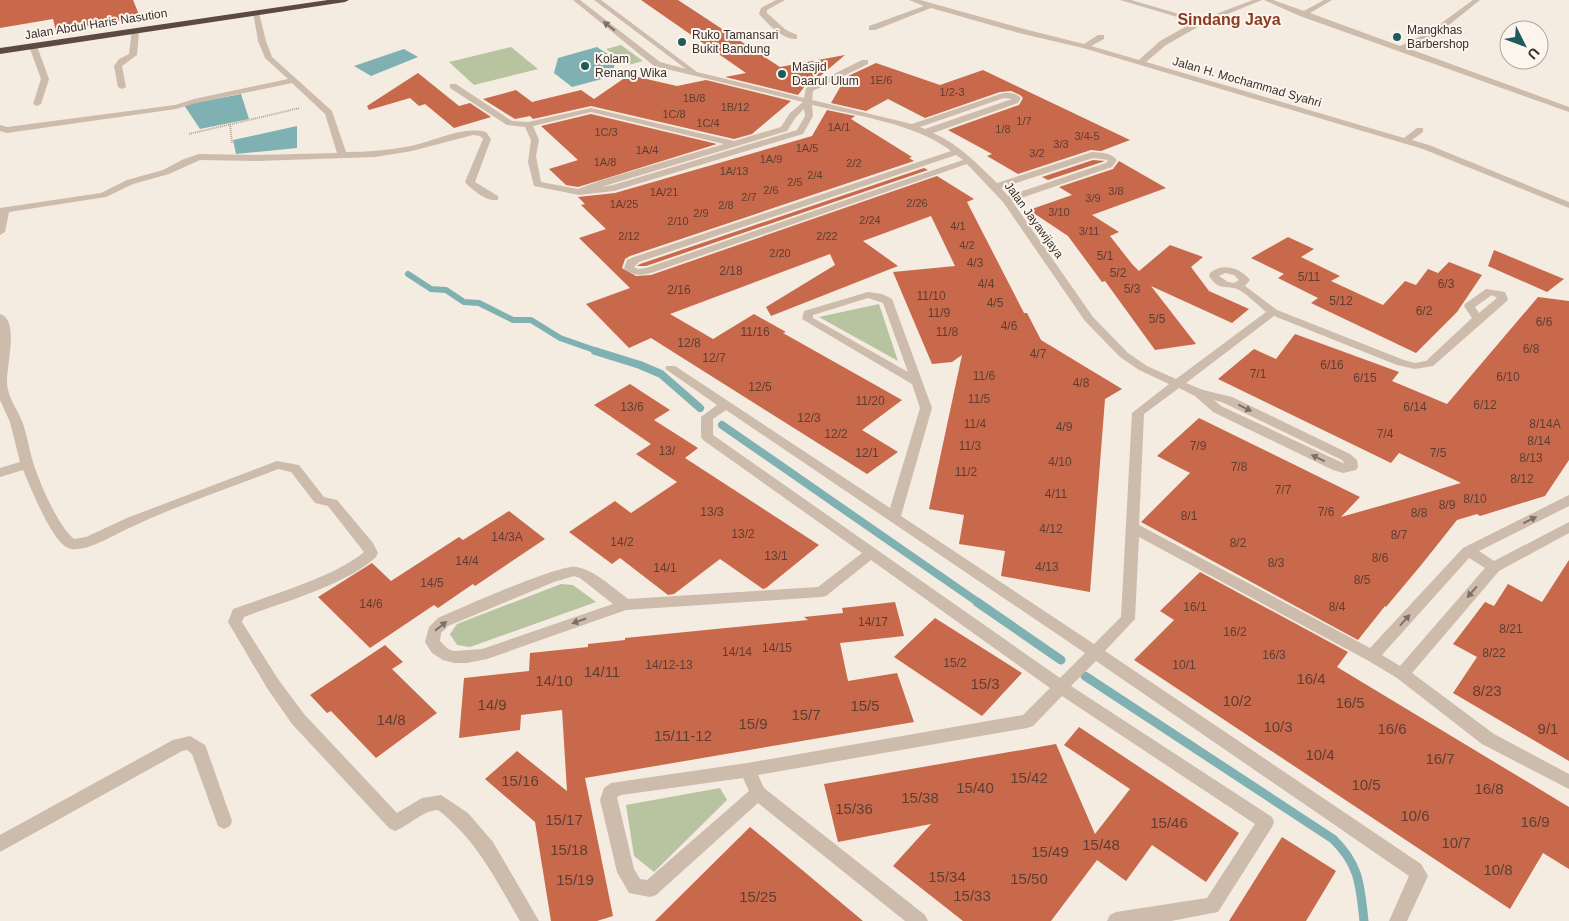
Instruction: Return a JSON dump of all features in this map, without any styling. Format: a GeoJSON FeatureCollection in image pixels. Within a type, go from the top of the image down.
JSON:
{"type":"FeatureCollection","features":[{"type":"Feature","properties":{"kind":"highway","name":"Jalan Abdul Haris Nasution"},"geometry":{"type":"LineString","coordinates":[[0,51],[345,0]]}},
{"type":"Feature","properties":{"kind":"street","name":"Jalan Jayawijaya"},"geometry":{"type":"LineString","coordinates":[[576,0],[657,64],[912,127],[943,140],[969,161],[1006,200],[1090,319],[1124,355],[1143,368],[1199,393]]}},
{"type":"Feature","properties":{"kind":"street","name":"Jalan Jayawijaya"},"geometry":{"type":"LineString","coordinates":[[597,0],[700,75]]}},
{"type":"Feature","properties":{"kind":"street"},"geometry":{"type":"LineString","coordinates":[[782,0],[763,9],[763,14],[783,32],[794,37]]}},
{"type":"Feature","properties":{"kind":"street","name":"Jalan H. Mochammad Syahri"},"geometry":{"type":"LineString","coordinates":[[912,0],[1141,62],[1405,141],[1569,205]]}},
{"type":"Feature","properties":{"kind":"street"},"geometry":{"type":"LineString","coordinates":[[1123,0],[1200,22]]}},
{"type":"Feature","properties":{"kind":"street"},"geometry":{"type":"LineString","coordinates":[[1141,62],[1163,44],[1200,22],[1259,0]]}},
{"type":"Feature","properties":{"kind":"street"},"geometry":{"type":"LineString","coordinates":[[1267,0],[1569,110]]}},
{"type":"Feature","properties":{"kind":"street"},"geometry":{"type":"LineString","coordinates":[[1303,14],[1329,0]]}},
{"type":"Feature","properties":{"kind":"street"},"geometry":{"type":"LineString","coordinates":[[1400,48],[1431,35],[1477,0]]}},
{"type":"Feature","properties":{"kind":"street"},"geometry":{"type":"LineString","coordinates":[[872,28],[929,6]]}},
{"type":"Feature","properties":{"kind":"street"},"geometry":{"type":"LineString","coordinates":[[255,13],[262,41],[269,58],[295,80],[329,114],[342,155]]}},
{"type":"Feature","properties":{"kind":"street"},"geometry":{"type":"LineString","coordinates":[[122,87],[118,66],[122,61],[133,55],[135,31]]}},
{"type":"Feature","properties":{"kind":"street"},"geometry":{"type":"LineString","coordinates":[[1085,46],[1101,37]]}},
{"type":"Feature","properties":{"kind":"street"},"geometry":{"type":"LineString","coordinates":[[33,46],[45,79],[38,104]]}},
{"type":"Feature","properties":{"kind":"street"},"geometry":{"type":"LineString","coordinates":[[642,52],[661,48]]}},
{"type":"Feature","properties":{"kind":"street"},"geometry":{"type":"LineString","coordinates":[[528,125],[535,140],[531,150],[531,163],[537,184],[579,192],[614,188],[800,132],[809,116],[809,90],[865,62]]}},
{"type":"Feature","properties":{"kind":"street"},"geometry":{"type":"LineString","coordinates":[[0,128],[7,130],[142,112],[295,80]]}},
{"type":"Feature","properties":{"kind":"street"},"geometry":{"type":"LineString","coordinates":[[453,86],[510,123],[528,125],[591,110],[748,148]]}},
{"type":"Feature","properties":{"kind":"street"},"geometry":{"type":"LineString","coordinates":[[912,127],[1003,96],[1011,95],[1017,98],[1014,102],[926,132]]}},
{"type":"Feature","properties":{"kind":"street"},"geometry":{"type":"LineString","coordinates":[[579,192],[605,182],[784,129],[793,114],[808,102]]}},
{"type":"Feature","properties":{"kind":"street"},"geometry":{"type":"LineString","coordinates":[[1405,141],[1420,130]]}},
{"type":"Feature","properties":{"kind":"street"},"geometry":{"type":"LineString","coordinates":[[0,232],[3,211],[103,195],[130,182],[166,172],[199,157],[257,158],[375,154],[412,148],[478,132],[486,136],[487,142],[470,182],[476,188],[495,198]]}},
{"type":"Feature","properties":{"kind":"street"},"geometry":{"type":"LineString","coordinates":[[959,152],[635,260],[629,265],[629,268],[636,272],[647,271],[969,161]]}},
{"type":"Feature","properties":{"kind":"street"},"geometry":{"type":"LineString","coordinates":[[995,187],[1092,155],[1108,156],[1113,160],[1109,165],[1006,200]]}},
{"type":"Feature","properties":{"kind":"street"},"geometry":{"type":"LineString","coordinates":[[803,203],[816,213]]}},
{"type":"Feature","properties":{"kind":"street"},"geometry":{"type":"LineString","coordinates":[[1240,286],[1273,312],[1401,363],[1415,366],[1429,364],[1478,319]]}},
{"type":"Feature","properties":{"kind":"street"},"geometry":{"type":"LineString","coordinates":[[894,518],[926,408],[888,300],[868,295],[808,313],[807,319],[916,382]]}},
{"type":"Feature","properties":{"kind":"street"},"geometry":{"type":"LineString","coordinates":[[758,793],[650,889],[635,887],[626,872],[608,800],[610,794],[617,788],[747,770],[1027,721],[1128,619],[1138,413],[1273,312]]}},
{"type":"Feature","properties":{"kind":"street"},"geometry":{"type":"LineString","coordinates":[[0,317],[5,330],[5,356],[1,382],[5,398],[16,422],[27,464],[46,507],[64,538],[72,544],[77,545],[277,465],[295,468],[320,500],[332,503],[368,546],[371,553],[364,560],[346,570],[238,613],[234,622],[269,679],[297,718],[332,758],[375,799],[395,823],[428,803],[441,802],[462,818],[487,848],[530,921]]}},
{"type":"Feature","properties":{"kind":"street"},"geometry":{"type":"LineString","coordinates":[[671,368],[1415,870],[1420,876],[1398,921]]}},
{"type":"Feature","properties":{"kind":"street"},"geometry":{"type":"LineString","coordinates":[[1199,393],[1228,400],[1346,457],[1351,460],[1352,467],[1343,469],[1328,463],[1217,409],[1199,393]]}},
{"type":"Feature","properties":{"kind":"street"},"geometry":{"type":"LineString","coordinates":[[726,405],[707,417],[707,437],[1061,687],[1266,822],[1212,906],[1116,921]]}},
{"type":"Feature","properties":{"kind":"street"},"geometry":{"type":"LineString","coordinates":[[0,473],[27,464]]}},
{"type":"Feature","properties":{"kind":"street"},"geometry":{"type":"LineString","coordinates":[[1372,656],[1468,551],[1565,505]]}},
{"type":"Feature","properties":{"kind":"street"},"geometry":{"type":"LineString","coordinates":[[1402,674],[1494,567],[1569,527]]}},
{"type":"Feature","properties":{"kind":"street"},"geometry":{"type":"LineString","coordinates":[[1132,528],[1372,656],[1402,674],[1488,739],[1569,782]]}},
{"type":"Feature","properties":{"kind":"street"},"geometry":{"type":"LineString","coordinates":[[1468,551],[1494,567]]}},
{"type":"Feature","properties":{"kind":"street"},"geometry":{"type":"LineString","coordinates":[[625,605],[585,574],[574,571],[556,576],[442,622],[434,631],[432,642],[438,652],[463,658],[482,655],[625,605],[821,592],[871,553]]}},
{"type":"Feature","properties":{"kind":"street"},"geometry":{"type":"LineString","coordinates":[[0,844],[172,749],[190,743],[199,750],[224,821]]}},
{"type":"Feature","properties":{"kind":"street"},"geometry":{"type":"LineString","coordinates":[[747,770],[758,793],[919,921]]}},
{"type":"Feature","properties":{"kind":"path"},"geometry":{"type":"LineString","coordinates":[[189,134],[319,103]]}},
{"type":"Feature","properties":{"kind":"green space"},"geometry":{"type":"Polygon","coordinates":[[[621,45],[643,61],[628,65],[606,49],[621,45]]]}},
{"type":"Feature","properties":{"kind":"green space"},"geometry":{"type":"Polygon","coordinates":[[[511,47],[538,69],[474,85],[449,62],[511,47]]]}},
{"type":"Feature","properties":{"kind":"green space"},"geometry":{"type":"Polygon","coordinates":[[[879,304],[898,361],[819,317],[879,304]]]}},
{"type":"Feature","properties":{"kind":"green space"},"geometry":{"type":"Polygon","coordinates":[[[561,584],[573,585],[596,602],[470,647],[457,645],[450,634],[457,624],[561,584]]]}},
{"type":"Feature","properties":{"kind":"green space"},"geometry":{"type":"Polygon","coordinates":[[[720,788],[727,800],[654,872],[634,856],[626,805],[720,788]]]}},
{"type":"Feature","properties":{"kind":"water","name":"Kolam Renang Wika"},"geometry":{"type":"Polygon","coordinates":[[[597,47],[615,59],[613,76],[572,87],[554,73],[558,58],[597,47]]]}},
{"type":"Feature","properties":{"kind":"water"},"geometry":{"type":"Polygon","coordinates":[[[404,49],[418,57],[371,76],[354,66],[404,49]]]}},
{"type":"Feature","properties":{"kind":"water"},"geometry":{"type":"Polygon","coordinates":[[[241,94],[249,119],[200,129],[184,105],[241,94]]]}},
{"type":"Feature","properties":{"kind":"water"},"geometry":{"type":"Polygon","coordinates":[[[297,126],[297,148],[236,154],[233,140],[297,126]]]}},
{"type":"Feature","properties":{"kind":"building"},"geometry":{"type":"Polygon","coordinates":[[[0,0],[133,0],[140,17],[56,31],[53,19],[0,28],[0,0]]]}},
{"type":"Feature","properties":{"kind":"building"},"geometry":{"type":"Polygon","coordinates":[[[641,0],[678,0],[780,67],[845,55],[812,83],[805,86],[798,95],[725,77],[746,73],[641,0]]]}},
{"type":"Feature","properties":{"kind":"building"},"geometry":{"type":"Polygon","coordinates":[[[876,63],[940,85],[983,70],[1130,140],[1101,151],[1091,150],[1018,174],[987,156],[992,154],[948,130],[1019,105],[1023,98],[1020,95],[1011,91],[1000,92],[925,118],[888,99],[866,111],[831,103],[846,77],[876,63]]]}},
{"type":"Feature","properties":{"kind":"building"},"geometry":{"type":"Polygon","coordinates":[[[418,73],[459,106],[470,103],[491,117],[454,128],[425,104],[419,106],[410,98],[369,110],[367,106],[418,73]]]}},
{"type":"Feature","properties":{"kind":"building"},"geometry":{"type":"Polygon","coordinates":[[[629,75],[677,86],[706,80],[791,101],[752,134],[734,139],[591,106],[533,119],[530,116],[515,119],[483,99],[516,90],[532,102],[581,90],[594,99],[629,75]]]}},
{"type":"Feature","properties":{"kind":"building"},"geometry":{"type":"Polygon","coordinates":[[[827,110],[855,116],[851,119],[912,157],[909,158],[914,161],[630,256],[625,259],[622,268],[636,276],[651,275],[937,176],[974,199],[967,202],[1024,313],[1027,313],[1041,340],[1122,389],[1105,399],[1090,592],[1001,576],[1005,551],[959,544],[964,515],[929,509],[962,355],[952,362],[932,364],[893,272],[955,266],[931,216],[863,241],[898,266],[771,316],[766,307],[835,265],[830,254],[670,314],[713,339],[754,314],[786,332],[783,333],[902,400],[862,430],[898,452],[867,474],[651,338],[629,348],[586,304],[630,288],[579,238],[606,229],[581,205],[585,204],[578,197],[615,193],[812,136],[827,110]]]}},
{"type":"Feature","properties":{"kind":"building"},"geometry":{"type":"Polygon","coordinates":[[[591,114],[717,144],[578,187],[566,185],[549,169],[578,160],[541,126],[591,114]]]}},
{"type":"Feature","properties":{"kind":"building"},"geometry":{"type":"Polygon","coordinates":[[[1093,160],[1105,161],[1048,180],[1042,177],[1093,160]]]}},
{"type":"Feature","properties":{"kind":"building"},"geometry":{"type":"Polygon","coordinates":[[[1119,161],[1166,188],[1092,215],[1119,232],[1110,236],[1132,264],[1139,271],[1170,245],[1203,257],[1191,267],[1209,291],[1249,309],[1232,323],[1151,286],[1196,344],[1155,350],[1105,281],[1102,282],[1068,236],[1029,210],[1072,195],[1059,187],[1113,169],[1119,161]]]}},
{"type":"Feature","properties":{"kind":"building"},"geometry":{"type":"Polygon","coordinates":[[[924,168],[928,170],[646,266],[637,266],[640,264],[924,168]]]}},
{"type":"Feature","properties":{"kind":"building"},"geometry":{"type":"Polygon","coordinates":[[[1288,237],[1314,249],[1301,257],[1340,276],[1331,281],[1383,305],[1405,281],[1416,285],[1428,269],[1438,273],[1449,262],[1482,275],[1457,312],[1416,353],[1311,303],[1318,298],[1278,278],[1284,274],[1251,258],[1288,237]]]}},
{"type":"Feature","properties":{"kind":"building"},"geometry":{"type":"Polygon","coordinates":[[[1494,250],[1564,279],[1547,292],[1488,266],[1494,250]]]}},
{"type":"Feature","properties":{"kind":"building"},"geometry":{"type":"Polygon","coordinates":[[[1538,297],[1569,301],[1569,460],[1545,496],[1480,516],[1477,514],[1457,520],[1358,640],[1141,522],[1190,473],[1157,456],[1199,418],[1360,497],[1341,517],[1461,483],[1399,453],[1391,463],[1218,379],[1254,349],[1276,359],[1295,334],[1399,372],[1392,381],[1447,404],[1538,297]]]}},
{"type":"Feature","properties":{"kind":"building"},"geometry":{"type":"Polygon","coordinates":[[[630,384],[670,410],[654,420],[698,448],[685,458],[819,545],[763,589],[720,559],[674,594],[668,595],[620,558],[612,564],[569,532],[615,501],[631,513],[677,482],[636,454],[651,444],[594,405],[630,384]]]}},
{"type":"Feature","properties":{"kind":"building"},"geometry":{"type":"Polygon","coordinates":[[[509,511],[545,539],[475,586],[473,584],[438,608],[434,605],[370,648],[318,597],[372,563],[391,581],[459,537],[463,540],[509,511]]]}},
{"type":"Feature","properties":{"kind":"building"},"geometry":{"type":"Polygon","coordinates":[[[1569,560],[1569,761],[1453,693],[1477,657],[1453,644],[1485,602],[1494,606],[1508,584],[1542,602],[1569,560]]]}},
{"type":"Feature","properties":{"kind":"building"},"geometry":{"type":"Polygon","coordinates":[[[1200,572],[1348,652],[1337,667],[1569,807],[1569,869],[1543,853],[1510,909],[1134,660],[1174,620],[1160,611],[1200,572]]]}},
{"type":"Feature","properties":{"kind":"building"},"geometry":{"type":"Polygon","coordinates":[[[895,602],[904,636],[840,643],[848,681],[897,673],[914,722],[585,778],[613,916],[597,921],[551,921],[535,822],[485,779],[517,751],[567,791],[562,710],[521,715],[520,730],[459,738],[464,678],[529,671],[530,653],[588,647],[588,644],[625,640],[625,638],[808,620],[804,617],[843,613],[842,608],[895,602]]]}},
{"type":"Feature","properties":{"kind":"building"},"geometry":{"type":"Polygon","coordinates":[[[935,618],[1022,673],[982,716],[894,657],[935,618]]]}},
{"type":"Feature","properties":{"kind":"building"},"geometry":{"type":"Polygon","coordinates":[[[385,645],[403,662],[392,669],[437,713],[376,758],[331,711],[327,713],[310,695],[385,645]]]}},
{"type":"Feature","properties":{"kind":"building"},"geometry":{"type":"Polygon","coordinates":[[[1079,727],[1239,833],[1206,882],[1152,845],[1126,881],[1097,860],[1051,921],[963,921],[893,866],[931,824],[838,842],[824,784],[1056,744],[1095,834],[1130,789],[1064,745],[1079,727]]]}},
{"type":"Feature","properties":{"kind":"building"},"geometry":{"type":"Polygon","coordinates":[[[750,827],[795,864],[863,921],[655,921],[750,827]]]}},
{"type":"Feature","properties":{"kind":"building"},"geometry":{"type":"Polygon","coordinates":[[[1282,837],[1336,871],[1306,921],[1229,921],[1282,837]]]}},
{"type":"Feature","properties":{"kind":"waterway"},"geometry":{"type":"LineString","coordinates":[[408,274],[431,289],[446,290],[464,302],[479,303],[513,320],[531,320],[560,338],[600,352]]}},
{"type":"Feature","properties":{"kind":"waterway"},"geometry":{"type":"LineString","coordinates":[[595,351],[640,365],[661,374],[700,408]]}},
{"type":"Feature","properties":{"kind":"waterway"},"geometry":{"type":"LineString","coordinates":[[722,425],[979,603]]}},
{"type":"Feature","properties":{"kind":"waterway"},"geometry":{"type":"LineString","coordinates":[[977,602],[1061,660]]}},
{"type":"Feature","properties":{"kind":"waterway"},"geometry":{"type":"LineString","coordinates":[[1085,676],[1333,839],[1354,867],[1360,887],[1364,921]]}},
{"type":"Feature","properties":{"kind":"place","name":"Mangkhas Barbershop"},"geometry":{"type":"Point","coordinates":[1397,37]}},
{"type":"Feature","properties":{"kind":"place","name":"Ruko Tamansari Bukit Bandung"},"geometry":{"type":"Point","coordinates":[682,42]}},
{"type":"Feature","properties":{"kind":"place","name":"Kolam Renang Wika"},"geometry":{"type":"Point","coordinates":[585,66]}},
{"type":"Feature","properties":{"kind":"place","name":"Masjid Daarul Ulum"},"geometry":{"type":"Point","coordinates":[782,74]}},
{"type":"Feature","properties":{"kind":"district","name":"Sindang Jaya"},"geometry":{"type":"Point","coordinates":[1229,19]}}]}
